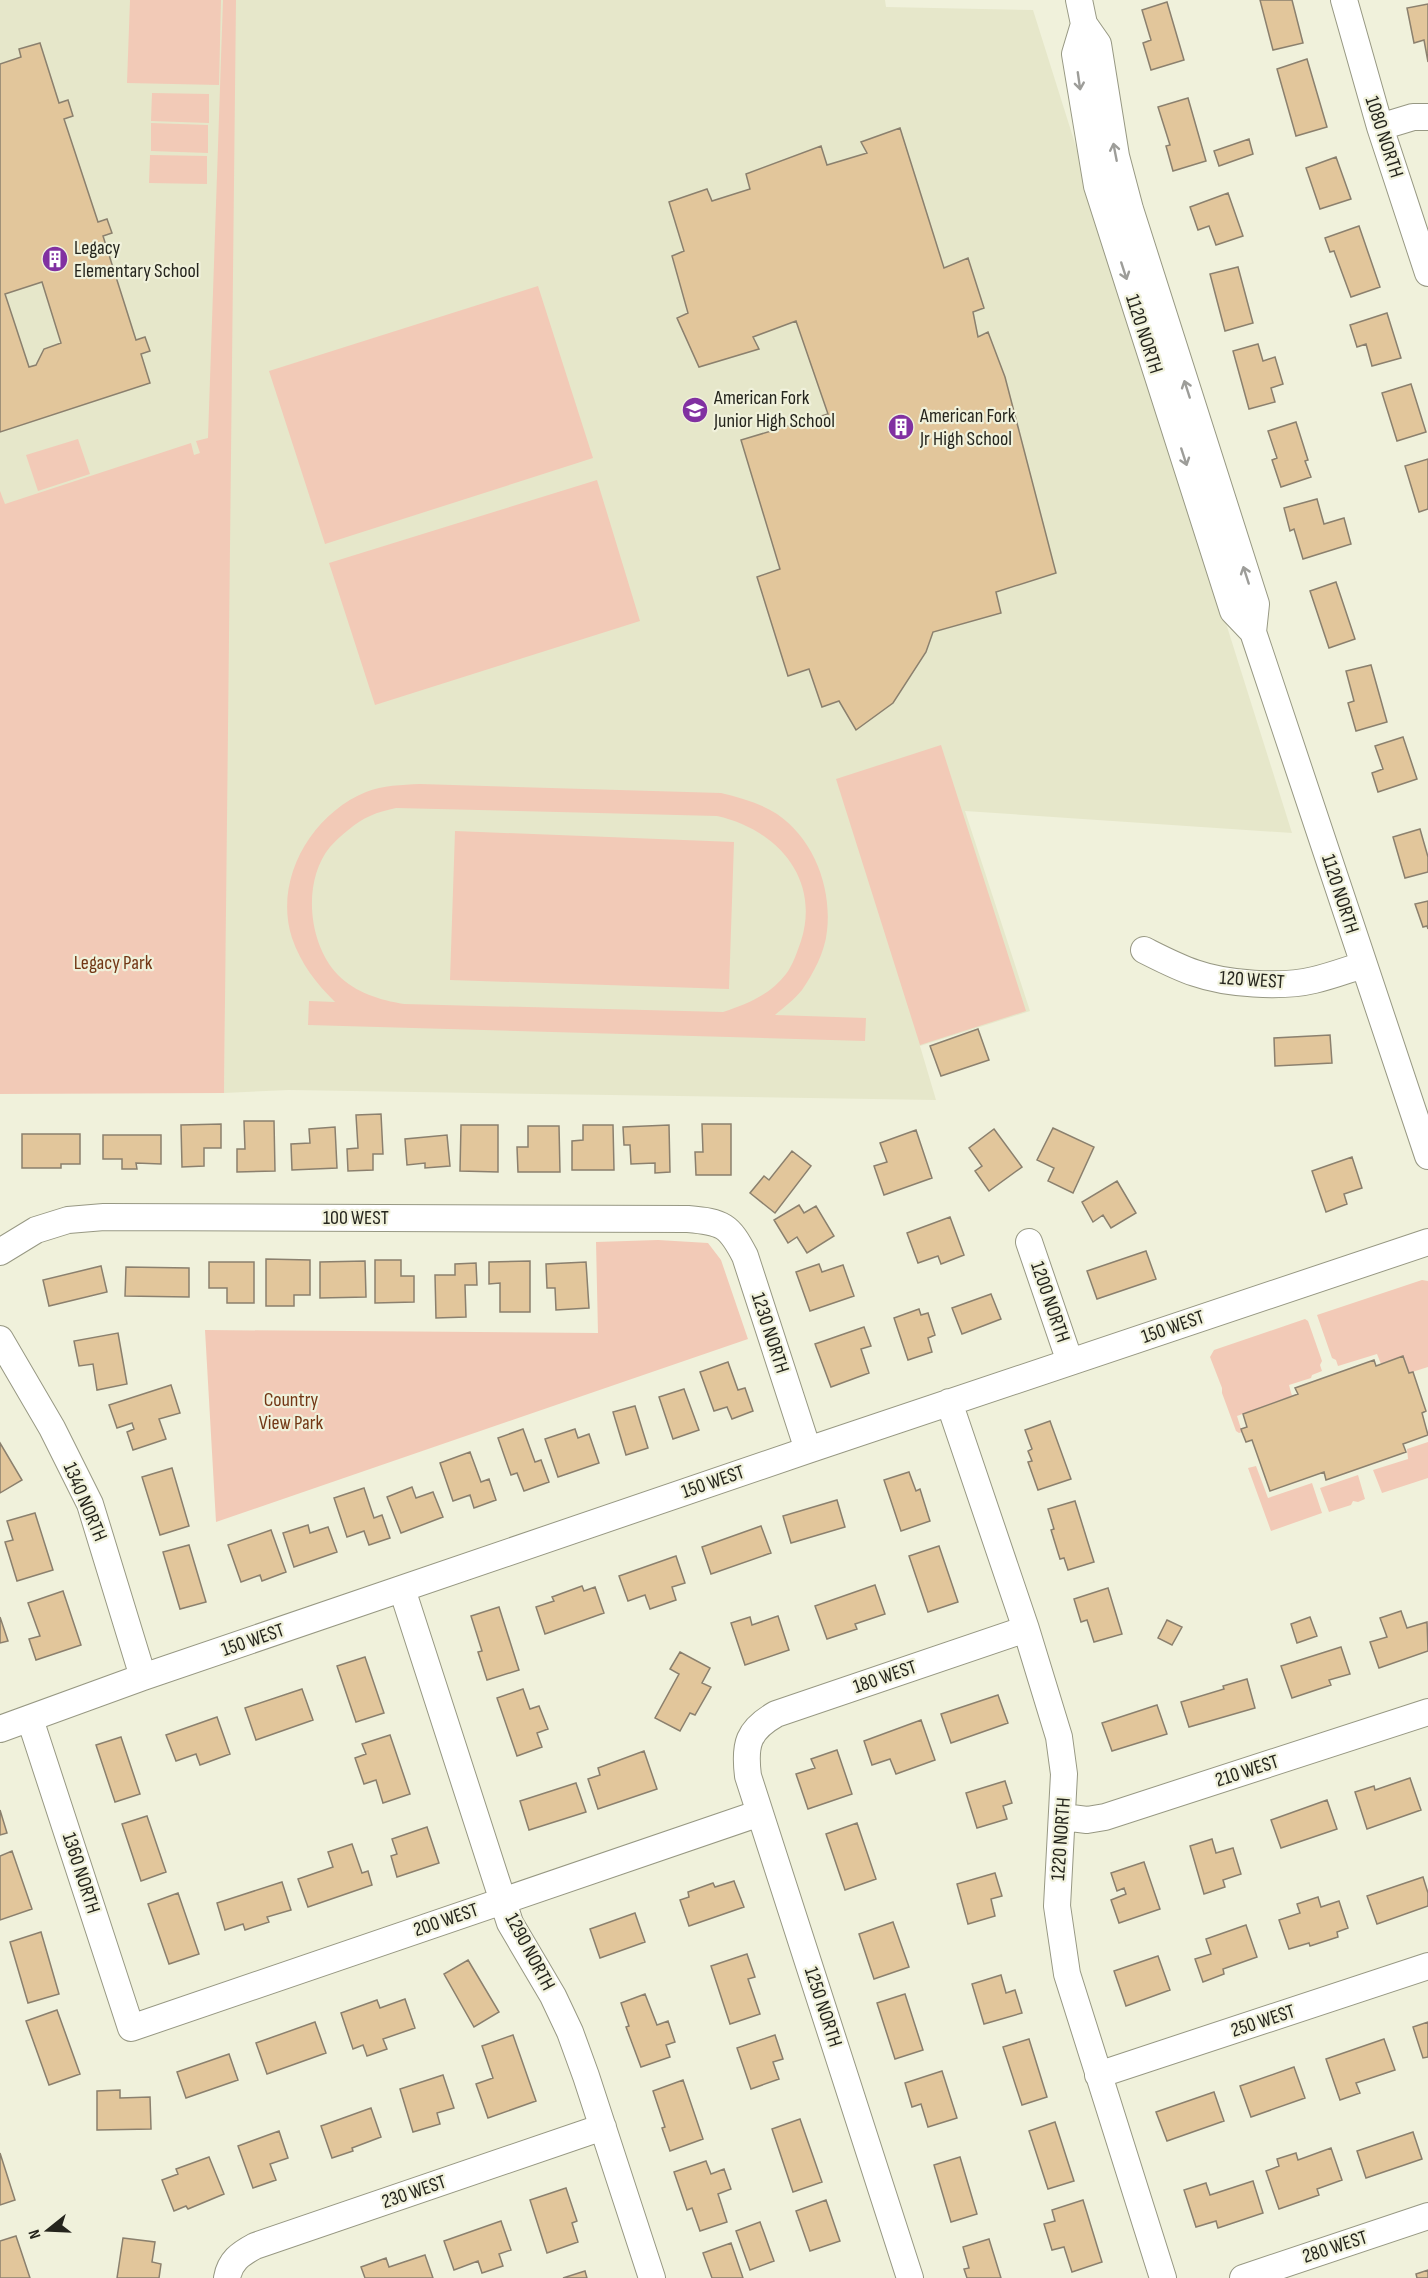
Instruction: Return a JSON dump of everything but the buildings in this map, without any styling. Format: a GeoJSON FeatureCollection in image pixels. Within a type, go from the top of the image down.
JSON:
{"type":"FeatureCollection","features":[{"type":"Feature","properties":{"kind":"street","name":"1080 NORTH"},"geometry":{"type":"LineString","coordinates":[[1344,0],[1380,127],[1428,273]]}},
{"type":"Feature","properties":{"kind":"street","name":"1120 NORTH"},"geometry":{"type":"LineString","coordinates":[[1081,12],[1075,54],[1097,186],[1233,611],[1253,632],[1428,1156]]}},
{"type":"Feature","properties":{"kind":"street"},"geometry":{"type":"LineString","coordinates":[[1380,127],[1413,117],[1428,117]]}},
{"type":"Feature","properties":{"kind":"street","name":"120 WEST"},"geometry":{"type":"LineString","coordinates":[[1144,950],[1195,973],[1222,980],[1257,983],[1292,983],[1313,980],[1363,964]]}},
{"type":"Feature","properties":{"kind":"street","name":"100 WEST"},"geometry":{"type":"LineString","coordinates":[[0,1252],[36,1230],[68,1220],[104,1217],[676,1219],[703,1220],[720,1224]]}},
{"type":"Feature","properties":{"kind":"street","name":"1230 NORTH"},"geometry":{"type":"LineString","coordinates":[[720,1224],[734,1235],[745,1256],[808,1450]]}},
{"type":"Feature","properties":{"kind":"street","name":"1200 NORTH"},"geometry":{"type":"LineString","coordinates":[[1029,1242],[1070,1362]]}},
{"type":"Feature","properties":{"kind":"street","name":"150 WEST"},"geometry":{"type":"LineString","coordinates":[[0,1729],[143,1677],[808,1450],[1428,1242]]}},
{"type":"Feature","properties":{"kind":"street","name":"1340 NORTH"},"geometry":{"type":"LineString","coordinates":[[0,1339],[52,1428],[90,1504],[143,1677]]}},
{"type":"Feature","properties":{"kind":"street","name":"1220 NORTH"},"geometry":{"type":"LineString","coordinates":[[949,1402],[1026,1629],[1059,1737],[1064,1774],[1064,1817],[1057,1906],[1067,1974],[1163,2278]]}},
{"type":"Feature","properties":{"kind":"street","name":"1290 NORTH"},"geometry":{"type":"LineString","coordinates":[[402,1589],[510,1923],[554,1996],[570,2032],[652,2278]]}},
{"type":"Feature","properties":{"kind":"street","name":"180 WEST"},"geometry":{"type":"LineString","coordinates":[[750,1736],[761,1723],[776,1714],[1026,1629]]}},
{"type":"Feature","properties":{"kind":"street","name":"210 WEST"},"geometry":{"type":"LineString","coordinates":[[1064,1817],[1088,1820],[1105,1817],[1428,1712]]}},
{"type":"Feature","properties":{"kind":"street","name":"1360 NORTH"},"geometry":{"type":"LineString","coordinates":[[30,1719],[131,2028]]}},
{"type":"Feature","properties":{"kind":"street","name":"1250 NORTH"},"geometry":{"type":"LineString","coordinates":[[750,1736],[746,1754],[748,1776],[910,2278]]}},
{"type":"Feature","properties":{"kind":"street","name":"200 WEST"},"geometry":{"type":"LineString","coordinates":[[131,2028],[760,1813]]}},
{"type":"Feature","properties":{"kind":"street","name":"250 WEST"},"geometry":{"type":"LineString","coordinates":[[1098,2075],[1428,1966]]}},
{"type":"Feature","properties":{"kind":"street","name":"230 WEST"},"geometry":{"type":"LineString","coordinates":[[228,2272],[240,2254],[255,2246],[603,2127]]}},
{"type":"Feature","properties":{"kind":"street","name":"280 WEST"},"geometry":{"type":"LineString","coordinates":[[1243,2278],[1428,2216]]}},
{"type":"Feature","properties":{"kind":"shaded area","name":"American Fork Junior High School"},"geometry":{"type":"Polygon","coordinates":[[[0,0],[885,0],[886,7],[1033,10],[1292,833],[965,811],[1030,1011],[920,1046],[936,1100],[289,1090],[224,1093],[226,827],[0,832],[0,0]]]}},
{"type":"Feature","properties":{"kind":"green space"},"geometry":{"type":"Polygon","coordinates":[[[130,0],[221,0],[219,85],[127,83],[130,0]]]}},
{"type":"Feature","properties":{"kind":"green space","name":"Legacy Park"},"geometry":{"type":"Polygon","coordinates":[[[223,0],[236,0],[224,1093],[0,1094],[0,491],[5,504],[191,443],[194,455],[200,453],[196,441],[208,438],[223,0]]]}},
{"type":"Feature","properties":{"kind":"green space"},"geometry":{"type":"Polygon","coordinates":[[[152,93],[209,94],[209,123],[151,121],[152,93]]]}},
{"type":"Feature","properties":{"kind":"green space"},"geometry":{"type":"Polygon","coordinates":[[[151,123],[208,125],[208,153],[151,151],[151,123]]]}},
{"type":"Feature","properties":{"kind":"green space"},"geometry":{"type":"Polygon","coordinates":[[[150,155],[207,156],[207,184],[149,183],[150,155]]]}},
{"type":"Feature","properties":{"kind":"green space"},"geometry":{"type":"Polygon","coordinates":[[[538,286],[593,458],[325,544],[269,371],[538,286]]]}},
{"type":"Feature","properties":{"kind":"green space"},"geometry":{"type":"Polygon","coordinates":[[[78,439],[90,474],[38,491],[26,455],[78,439]]]}},
{"type":"Feature","properties":{"kind":"green space"},"geometry":{"type":"Polygon","coordinates":[[[597,480],[640,621],[375,705],[329,563],[597,480]]]}},
{"type":"Feature","properties":{"kind":"green space"},"geometry":{"type":"Polygon","coordinates":[[[941,745],[1026,1011],[920,1045],[836,779],[941,745]]]}},
{"type":"Feature","properties":{"kind":"green space"},"geometry":{"type":"Polygon","coordinates":[[[420,784],[721,793],[771,810],[790,824],[810,851],[823,882],[828,915],[826,939],[814,970],[799,994],[775,1015],[866,1018],[865,1041],[308,1025],[309,1001],[335,1002],[310,973],[292,938],[288,916],[288,893],[293,872],[302,851],[314,832],[347,802],[372,790],[420,784]],[[396,808],[383,811],[365,819],[338,838],[321,861],[312,894],[312,912],[320,947],[338,975],[353,987],[377,998],[404,1004],[723,1012],[758,998],[780,981],[795,958],[806,918],[805,897],[799,877],[789,860],[758,832],[717,816],[396,808]]]}},
{"type":"Feature","properties":{"kind":"green space"},"geometry":{"type":"Polygon","coordinates":[[[455,831],[734,842],[729,989],[450,980],[455,831]]]}},
{"type":"Feature","properties":{"kind":"green space","name":"Country View Park"},"geometry":{"type":"Polygon","coordinates":[[[658,1240],[708,1243],[721,1260],[748,1339],[216,1522],[205,1330],[598,1333],[596,1242],[658,1240]]]}},
{"type":"Feature","properties":{"kind":"green space"},"geometry":{"type":"Polygon","coordinates":[[[1422,1280],[1428,1281],[1428,1367],[1409,1373],[1403,1356],[1381,1364],[1377,1354],[1338,1366],[1336,1360],[1332,1358],[1317,1315],[1422,1280]]]}},
{"type":"Feature","properties":{"kind":"green space"},"geometry":{"type":"Polygon","coordinates":[[[1305,1319],[1308,1321],[1322,1361],[1320,1365],[1322,1371],[1312,1375],[1311,1378],[1289,1385],[1292,1396],[1237,1416],[1242,1432],[1239,1433],[1236,1431],[1210,1357],[1214,1350],[1305,1319]]]}},
{"type":"Feature","properties":{"kind":"green space"},"geometry":{"type":"Polygon","coordinates":[[[1428,1442],[1428,1478],[1382,1493],[1373,1470],[1408,1459],[1407,1449],[1428,1442]]]}},
{"type":"Feature","properties":{"kind":"green space"},"geometry":{"type":"Polygon","coordinates":[[[1256,1466],[1268,1498],[1312,1483],[1322,1513],[1271,1531],[1248,1468],[1256,1466]]]}},
{"type":"Feature","properties":{"kind":"green space"},"geometry":{"type":"Polygon","coordinates":[[[1358,1475],[1365,1499],[1358,1502],[1353,1501],[1351,1505],[1329,1512],[1320,1488],[1358,1475]]]}},
{"type":"Feature","properties":{"kind":"place","name":"Legacy Elementary School"},"geometry":{"type":"Point","coordinates":[55,259]}},
{"type":"Feature","properties":{"kind":"place","name":"American Fork Junior High School"},"geometry":{"type":"Point","coordinates":[695,410]}},
{"type":"Feature","properties":{"kind":"place","name":"American Fork Jr High School"},"geometry":{"type":"Point","coordinates":[901,427]}}]}
